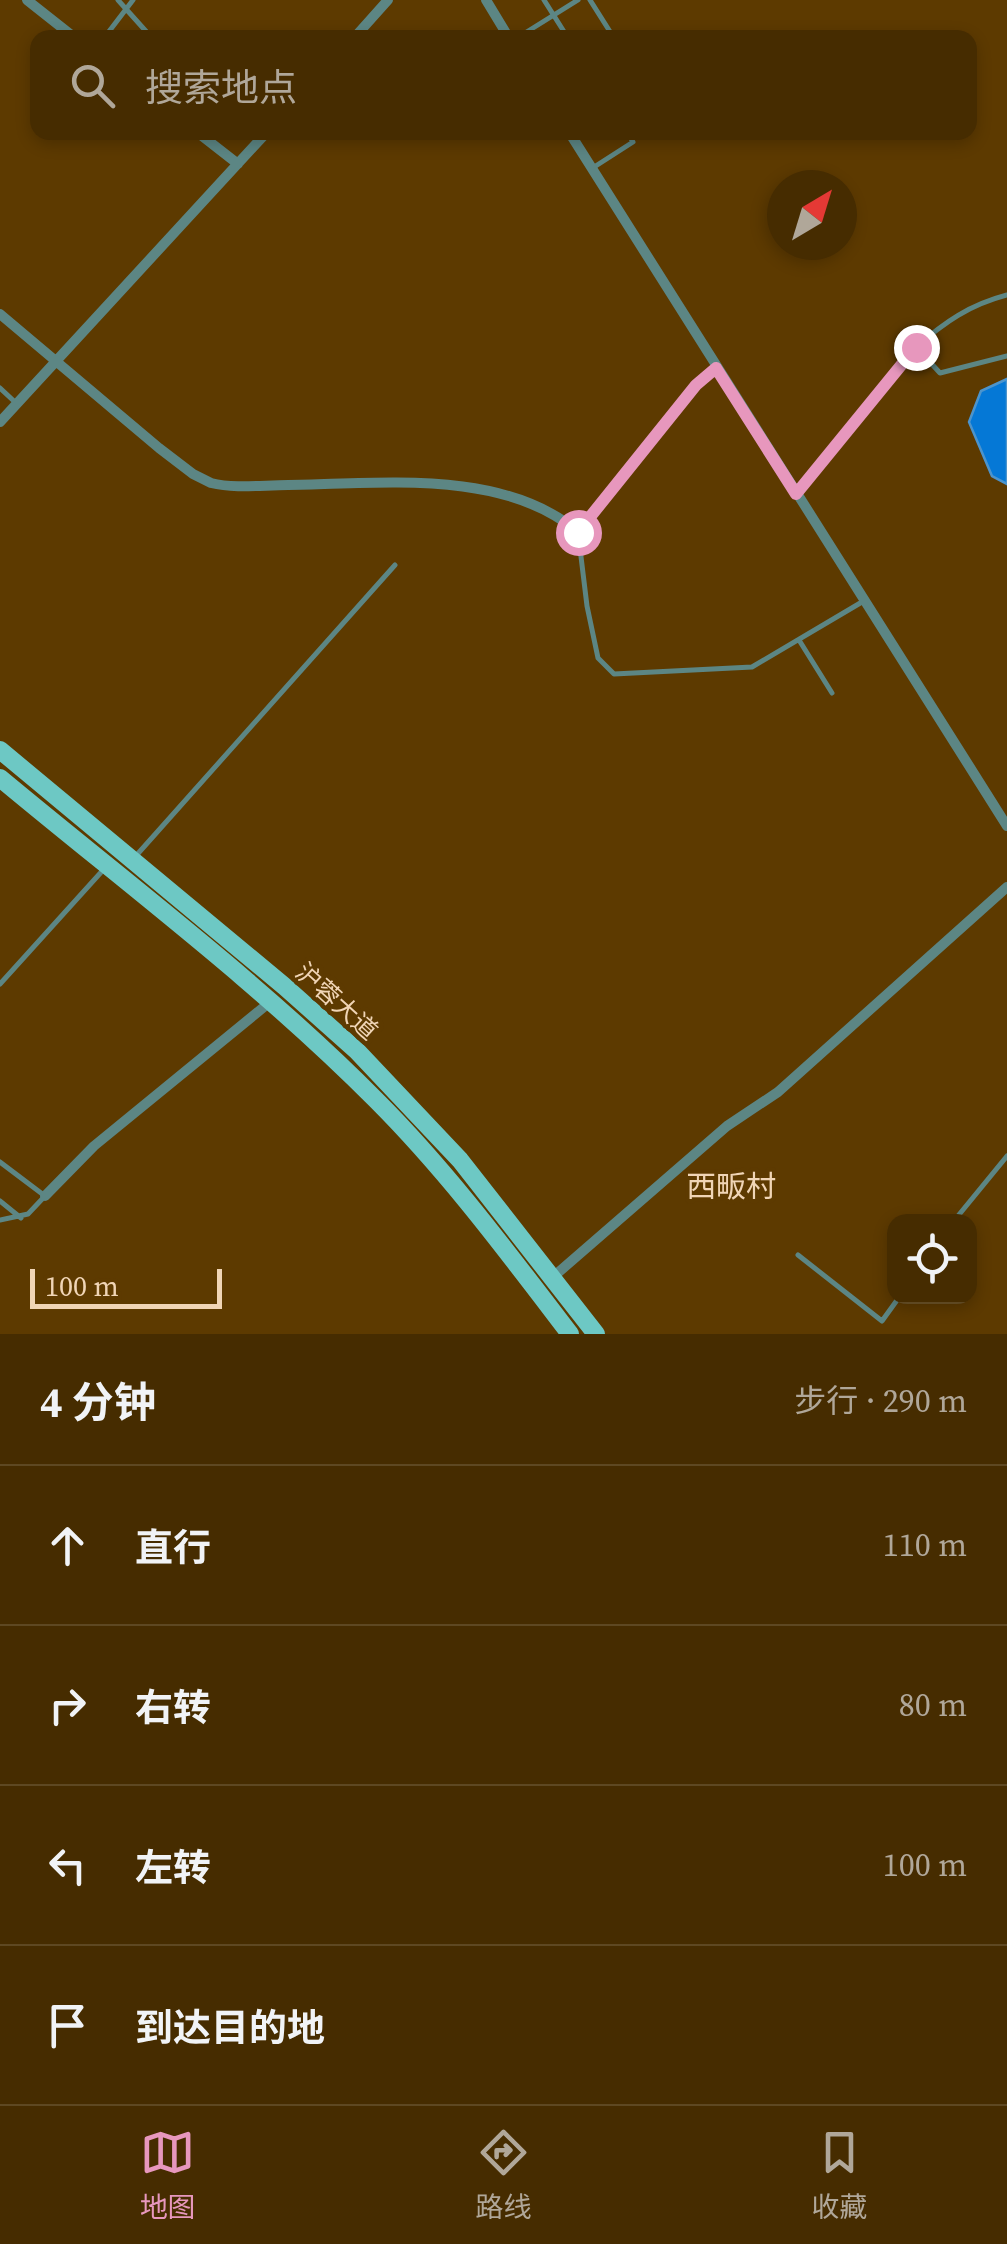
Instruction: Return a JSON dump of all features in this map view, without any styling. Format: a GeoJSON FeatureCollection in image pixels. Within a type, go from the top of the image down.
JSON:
{"type":"FeatureCollection","features":[{"type":"Feature","properties":{"kind":"main road","name":"沪蓉大道"},"geometry":{"type":"LineString","coordinates":[[0,750],[321,1018],[392,1086],[493,1198],[596,1334]]}},
{"type":"Feature","properties":{"kind":"main road","name":"沪蓉大道"},"geometry":{"type":"LineString","coordinates":[[0,778],[270,1002],[342,1067],[411,1136],[476,1212],[570,1334]]}},
{"type":"Feature","properties":{"kind":"street"},"geometry":{"type":"LineString","coordinates":[[27,0],[66,30]]}},
{"type":"Feature","properties":{"kind":"street"},"geometry":{"type":"LineString","coordinates":[[361,30],[388,0]]}},
{"type":"Feature","properties":{"kind":"street"},"geometry":{"type":"LineString","coordinates":[[486,0],[504,30]]}},
{"type":"Feature","properties":{"kind":"street"},"geometry":{"type":"LineString","coordinates":[[207,140],[238,164]]}},
{"type":"Feature","properties":{"kind":"street"},"geometry":{"type":"LineString","coordinates":[[0,422],[259,140]]}},
{"type":"Feature","properties":{"kind":"street"},"geometry":{"type":"LineString","coordinates":[[574,140],[1007,826]]}},
{"type":"Feature","properties":{"kind":"street"},"geometry":{"type":"LineString","coordinates":[[0,314],[159,448],[211,483],[438,483],[517,501],[551,514],[578,532],[696,385],[716,368]]}},
{"type":"Feature","properties":{"kind":"street"},"geometry":{"type":"LineString","coordinates":[[552,1276],[727,1126],[778,1092],[1007,887]]}},
{"type":"Feature","properties":{"kind":"street"},"geometry":{"type":"LineString","coordinates":[[44,1196],[94,1146],[270,1002]]}},
{"type":"Feature","properties":{"kind":"lane"},"geometry":{"type":"LineString","coordinates":[[118,0],[145,30]]}},
{"type":"Feature","properties":{"kind":"lane"},"geometry":{"type":"LineString","coordinates":[[110,30],[132,0]]}},
{"type":"Feature","properties":{"kind":"lane"},"geometry":{"type":"LineString","coordinates":[[544,0],[563,30]]}},
{"type":"Feature","properties":{"kind":"lane"},"geometry":{"type":"LineString","coordinates":[[530,30],[578,0]]}},
{"type":"Feature","properties":{"kind":"lane"},"geometry":{"type":"LineString","coordinates":[[590,0],[609,30]]}},
{"type":"Feature","properties":{"kind":"lane"},"geometry":{"type":"LineString","coordinates":[[591,168],[632,140]]}},
{"type":"Feature","properties":{"kind":"lane"},"geometry":{"type":"LineString","coordinates":[[796,494],[916,347],[948,319],[1007,295]]}},
{"type":"Feature","properties":{"kind":"lane"},"geometry":{"type":"LineString","coordinates":[[916,347],[940,373],[1007,356]]}},
{"type":"Feature","properties":{"kind":"lane"},"geometry":{"type":"LineString","coordinates":[[0,388],[17,403]]}},
{"type":"Feature","properties":{"kind":"lane"},"geometry":{"type":"LineString","coordinates":[[578,532],[598,658],[614,674],[752,667],[864,601]]}},
{"type":"Feature","properties":{"kind":"lane"},"geometry":{"type":"LineString","coordinates":[[132,860],[395,564]]}},
{"type":"Feature","properties":{"kind":"lane"},"geometry":{"type":"LineString","coordinates":[[799,640],[832,693]]}},
{"type":"Feature","properties":{"kind":"lane"},"geometry":{"type":"LineString","coordinates":[[0,984],[106,866]]}},
{"type":"Feature","properties":{"kind":"lane"},"geometry":{"type":"LineString","coordinates":[[960,1214],[1007,1156]]}},
{"type":"Feature","properties":{"kind":"lane"},"geometry":{"type":"LineString","coordinates":[[0,1162],[44,1196],[22,1218],[0,1220]]}},
{"type":"Feature","properties":{"kind":"lane"},"geometry":{"type":"LineString","coordinates":[[0,1201],[22,1218]]}},
{"type":"Feature","properties":{"kind":"lane"},"geometry":{"type":"LineString","coordinates":[[798,1254],[882,1321],[894,1304]]}},
{"type":"Feature","properties":{"kind":"water"},"geometry":{"type":"Polygon","coordinates":[[[1007,379],[1007,484],[992,476],[969,422],[981,391],[1007,379]]]}},
{"type":"Feature","properties":{"kind":"district","name":"西畈村"},"geometry":{"type":"Point","coordinates":[731,1186]}},
{"type":"Feature","properties":{"kind":"route"},"geometry":{"type":"LineString","coordinates":[[578,532],[696,385],[716,368],[796,494],[916,347]]}}]}
